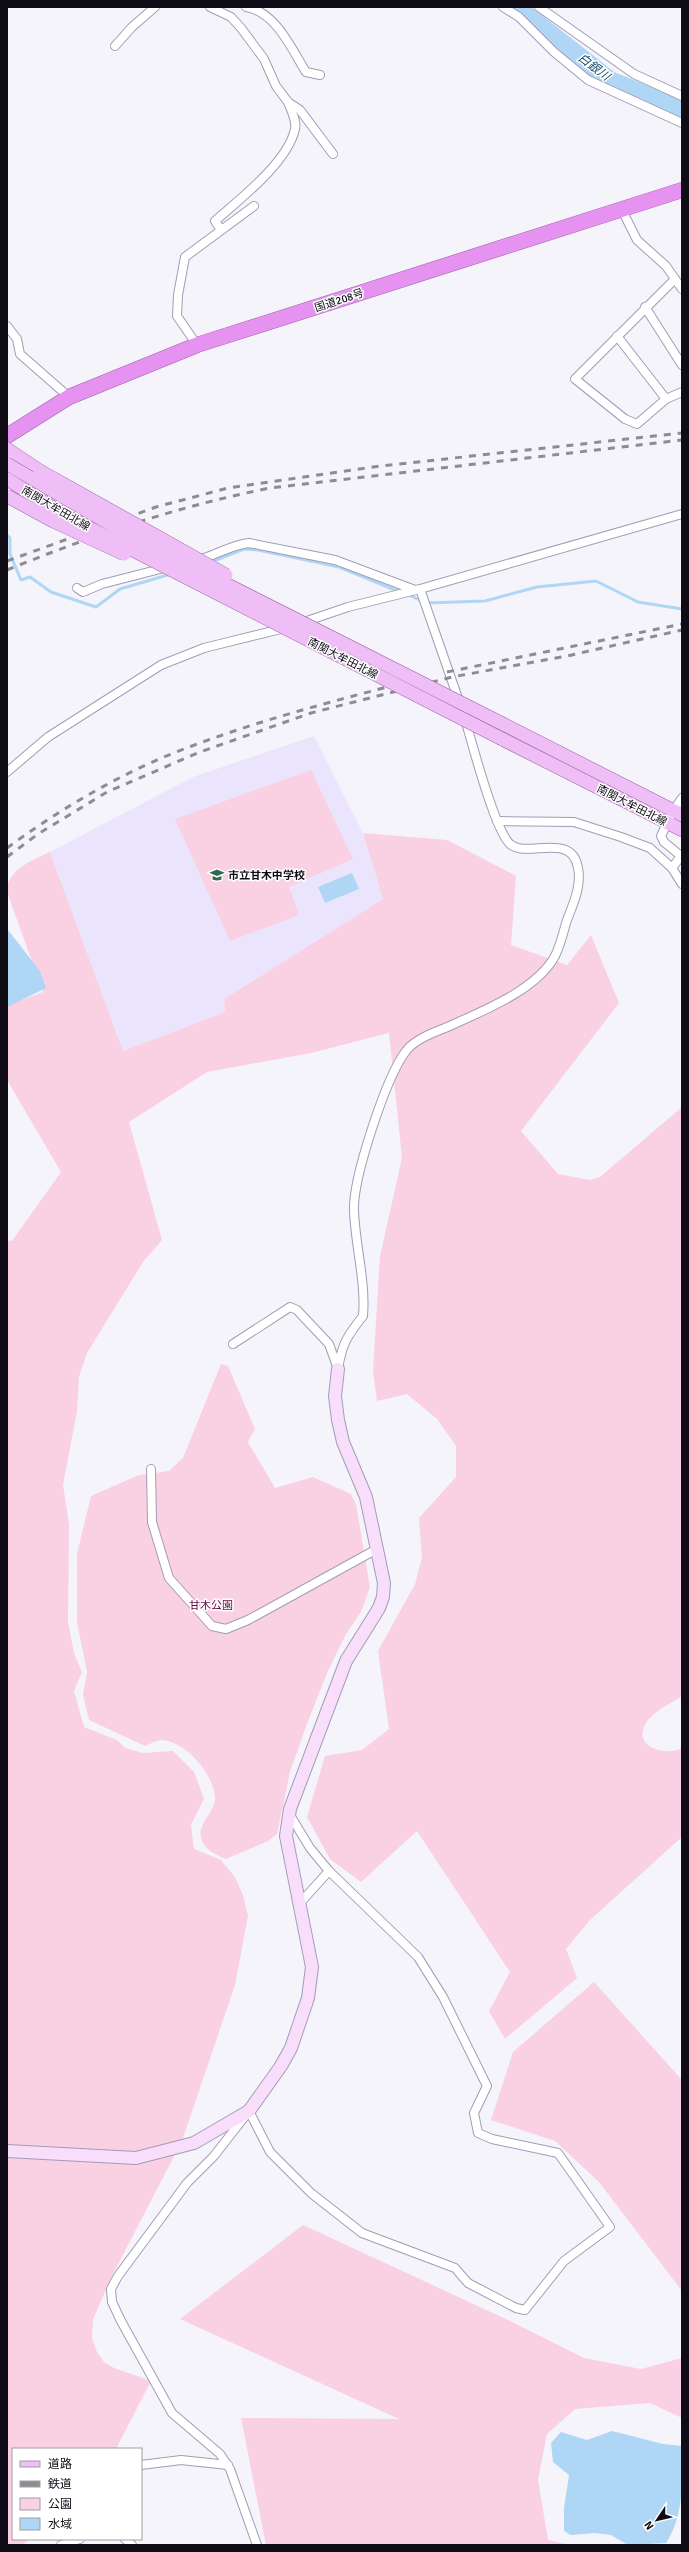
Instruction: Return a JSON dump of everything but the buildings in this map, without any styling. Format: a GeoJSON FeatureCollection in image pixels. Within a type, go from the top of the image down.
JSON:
{"type":"FeatureCollection","features":[{"type":"Feature","properties":{"kind":"highway","name":"国道208号"},"geometry":{"type":"LineString","coordinates":[[7,436],[69,397],[197,345],[682,190]]}},
{"type":"Feature","properties":{"kind":"main road"},"geometry":{"type":"LineString","coordinates":[[7,450],[40,471],[245,586],[271,607]]}},
{"type":"Feature","properties":{"kind":"main road","name":"南関大牟田北線"},"geometry":{"type":"LineString","coordinates":[[7,464],[127,534],[678,813]]}},
{"type":"Feature","properties":{"kind":"main road","name":"南関大牟田北線"},"geometry":{"type":"LineString","coordinates":[[7,479],[68,517],[682,830]]}},
{"type":"Feature","properties":{"kind":"main road"},"geometry":{"type":"LineString","coordinates":[[7,496],[107,547],[218,594]]}},
{"type":"Feature","properties":{"kind":"street"},"geometry":{"type":"LineString","coordinates":[[115,46],[132,27],[155,7]]}},
{"type":"Feature","properties":{"kind":"street"},"geometry":{"type":"LineString","coordinates":[[246,7],[260,12],[280,30],[306,72],[320,75]]}},
{"type":"Feature","properties":{"kind":"street"},"geometry":{"type":"LineString","coordinates":[[503,7],[519,17],[554,52],[588,80],[682,123]]}},
{"type":"Feature","properties":{"kind":"street"},"geometry":{"type":"LineString","coordinates":[[539,7],[634,74],[682,96]]}},
{"type":"Feature","properties":{"kind":"street"},"geometry":{"type":"LineString","coordinates":[[217,8],[231,17],[241,28],[264,59],[276,86],[288,102],[300,110],[333,154]]}},
{"type":"Feature","properties":{"kind":"street"},"geometry":{"type":"LineString","coordinates":[[221,230],[215,221],[251,189],[289,145],[296,128],[288,102]]}},
{"type":"Feature","properties":{"kind":"street"},"geometry":{"type":"LineString","coordinates":[[197,345],[177,316],[178,295],[185,257],[254,206]]}},
{"type":"Feature","properties":{"kind":"street"},"geometry":{"type":"LineString","coordinates":[[622,210],[637,240],[666,266],[682,290]]}},
{"type":"Feature","properties":{"kind":"street"},"geometry":{"type":"LineString","coordinates":[[675,279],[575,379],[625,419],[637,424],[666,399],[682,392]]}},
{"type":"Feature","properties":{"kind":"street"},"geometry":{"type":"LineString","coordinates":[[646,307],[682,365]]}},
{"type":"Feature","properties":{"kind":"street"},"geometry":{"type":"LineString","coordinates":[[7,326],[17,339],[20,354],[69,397]]}},
{"type":"Feature","properties":{"kind":"street"},"geometry":{"type":"LineString","coordinates":[[617,336],[666,399]]}},
{"type":"Feature","properties":{"kind":"street"},"geometry":{"type":"LineString","coordinates":[[7,772],[48,737],[161,665],[204,648],[253,637],[348,607],[417,590],[682,514]]}},
{"type":"Feature","properties":{"kind":"street"},"geometry":{"type":"LineString","coordinates":[[77,588],[83,592],[91,591],[102,584],[213,556],[239,544],[249,542],[335,560],[417,590],[450,671],[497,821],[509,844],[518,849],[557,848],[574,857],[579,876],[577,892],[556,955],[544,971],[530,984],[473,1015],[427,1036],[406,1050],[390,1081],[356,1184],[354,1209],[363,1316],[346,1337],[341,1348],[336,1396],[338,1420],[343,1442],[366,1497],[384,1582],[383,1597],[346,1661],[290,1809],[286,1836],[312,1967],[308,1998],[291,2048],[249,2110],[214,2156],[187,2183],[118,2276],[111,2289],[112,2302],[121,2321],[172,2413],[220,2454],[228,2466],[241,2496],[257,2545]]}},
{"type":"Feature","properties":{"kind":"street"},"geometry":{"type":"LineString","coordinates":[[672,868],[680,861],[681,856],[664,842],[661,836],[668,823],[678,813],[682,798]]}},
{"type":"Feature","properties":{"kind":"street"},"geometry":{"type":"LineString","coordinates":[[497,821],[574,822],[650,848],[672,868],[682,884]]}},
{"type":"Feature","properties":{"kind":"street"},"geometry":{"type":"LineString","coordinates":[[233,1344],[290,1308],[297,1310],[329,1344],[338,1369]]}},
{"type":"Feature","properties":{"kind":"street"},"geometry":{"type":"LineString","coordinates":[[151,1469],[152,1522],[169,1578],[212,1626],[226,1629],[248,1620],[377,1549]]}},
{"type":"Feature","properties":{"kind":"street"},"geometry":{"type":"LineString","coordinates":[[249,2110],[270,2152],[311,2193],[362,2233],[455,2268],[468,2283],[516,2308],[525,2310],[564,2261],[610,2227],[558,2153],[492,2139],[478,2133],[474,2113],[487,2086],[444,1997],[418,1957],[329,1871],[310,1848],[290,1815]]}},
{"type":"Feature","properties":{"kind":"street"},"geometry":{"type":"LineString","coordinates":[[300,1903],[329,1871]]}},
{"type":"Feature","properties":{"kind":"street"},"geometry":{"type":"LineString","coordinates":[[7,2151],[136,2158],[203,2140],[227,2122],[249,2110]]}},
{"type":"Feature","properties":{"kind":"street"},"geometry":{"type":"LineString","coordinates":[[142,2465],[181,2460],[228,2466]]}},
{"type":"Feature","properties":{"kind":"street"},"geometry":{"type":"LineString","coordinates":[[61,2545],[77,2540]]}},
{"type":"Feature","properties":{"kind":"shaded area","name":"市立甘木中学校"},"geometry":{"type":"Polygon","coordinates":[[[314,736],[363,833],[383,899],[224,999],[225,1012],[123,1051],[50,852],[193,777],[314,736]]]}},
{"type":"Feature","properties":{"kind":"green space"},"geometry":{"type":"Polygon","coordinates":[[[311,770],[353,859],[289,887],[299,915],[230,941],[175,819],[311,770]]]}},
{"type":"Feature","properties":{"kind":"green space"},"geometry":{"type":"Polygon","coordinates":[[[363,833],[447,840],[516,876],[511,945],[567,965],[591,935],[619,1003],[521,1131],[558,1174],[590,1180],[600,1177],[682,1107],[682,1696],[660,1709],[650,1717],[644,1727],[642,1735],[644,1741],[654,1749],[669,1751],[682,1748],[682,1837],[590,1920],[566,1949],[577,1978],[505,2039],[489,2011],[510,1972],[417,1831],[361,1882],[330,1859],[307,1817],[325,1756],[362,1750],[389,1729],[378,1651],[415,1584],[422,1557],[419,1518],[456,1477],[456,1446],[437,1419],[407,1394],[377,1401],[373,1371],[380,1256],[402,1158],[389,1033],[311,1053],[207,1072],[129,1122],[162,1240],[143,1262],[87,1353],[79,1377],[77,1411],[63,1485],[69,1525],[68,1622],[74,1653],[82,1672],[74,1691],[84,1727],[117,1740],[125,1748],[143,1753],[173,1751],[194,1772],[204,1799],[191,1825],[194,1849],[221,1860],[235,1877],[243,1895],[248,1916],[235,1985],[182,2141],[114,2272],[93,2319],[92,2338],[97,2352],[104,2362],[114,2368],[151,2381],[117,2448],[12,2448],[12,2540],[28,2540],[23,2545],[7,2545],[7,1240],[12,1241],[61,1172],[7,1080],[7,1005],[43,992],[7,892],[8,884],[11,877],[22,866],[50,852],[123,1051],[225,1012],[224,999],[383,899],[363,833]]]}},
{"type":"Feature","properties":{"kind":"green space","name":"甘木公園"},"geometry":{"type":"Polygon","coordinates":[[[221,1364],[228,1366],[255,1429],[248,1442],[275,1488],[313,1477],[351,1494],[356,1504],[370,1587],[361,1612],[346,1634],[327,1673],[307,1724],[290,1772],[277,1834],[268,1841],[226,1859],[209,1850],[202,1841],[201,1829],[212,1809],[215,1798],[210,1780],[198,1761],[181,1747],[171,1742],[160,1740],[145,1746],[89,1720],[83,1695],[87,1672],[77,1622],[77,1554],[91,1496],[139,1475],[169,1471],[183,1458],[221,1364]]]}},
{"type":"Feature","properties":{"kind":"green space"},"geometry":{"type":"Polygon","coordinates":[[[594,1982],[682,2080],[682,2291],[599,2182],[555,2141],[491,2120],[513,2052],[594,1982]]]}},
{"type":"Feature","properties":{"kind":"green space"},"geometry":{"type":"Polygon","coordinates":[[[303,2225],[508,2320],[584,2358],[641,2369],[682,2358],[682,2418],[650,2403],[575,2409],[547,2434],[538,2480],[548,2540],[571,2545],[266,2545],[241,2418],[399,2419],[180,2319],[303,2225]]]}},
{"type":"Feature","properties":{"kind":"water"},"geometry":{"type":"Polygon","coordinates":[[[352,873],[359,889],[325,903],[318,887],[352,873]]]}},
{"type":"Feature","properties":{"kind":"water"},"geometry":{"type":"Polygon","coordinates":[[[8,930],[40,971],[46,988],[7,1007],[8,930]]]}},
{"type":"Feature","properties":{"kind":"water"},"geometry":{"type":"Polygon","coordinates":[[[612,2431],[663,2444],[682,2446],[681,2496],[677,2520],[666,2543],[628,2545],[611,2535],[595,2533],[571,2535],[564,2531],[564,2508],[569,2475],[553,2462],[551,2443],[561,2432],[587,2440],[612,2431]]]}},
{"type":"Feature","properties":{"kind":"waterway","name":"白銀川"},"geometry":{"type":"LineString","coordinates":[[517,7],[610,80],[682,109]]}},
{"type":"Feature","properties":{"kind":"waterway"},"geometry":{"type":"LineString","coordinates":[[7,535],[10,538],[10,554],[21,580],[30,577],[51,592],[96,607],[120,589],[171,574]]}},
{"type":"Feature","properties":{"kind":"waterway"},"geometry":{"type":"LineString","coordinates":[[211,562],[244,549],[258,550],[339,567],[400,592]]}},
{"type":"Feature","properties":{"kind":"waterway"},"geometry":{"type":"LineString","coordinates":[[427,603],[485,601],[537,587],[596,581],[638,602],[682,609]]}},
{"type":"Feature","properties":{"kind":"waterway"},"geometry":{"type":"LineString","coordinates":[[407,594],[422,601]]}},
{"type":"Feature","properties":{"kind":"railway"},"geometry":{"type":"LineString","coordinates":[[7,561],[156,507],[228,488],[381,466],[682,433]]}},
{"type":"Feature","properties":{"kind":"railway"},"geometry":{"type":"LineString","coordinates":[[7,570],[104,533],[203,503],[270,488],[682,440]]}},
{"type":"Feature","properties":{"kind":"railway"},"geometry":{"type":"LineString","coordinates":[[447,672],[682,624]]}},
{"type":"Feature","properties":{"kind":"railway"},"geometry":{"type":"LineString","coordinates":[[7,857],[38,834],[107,792],[200,752],[311,713],[452,677],[567,656],[682,630]]}},
{"type":"Feature","properties":{"kind":"railway"},"geometry":{"type":"LineString","coordinates":[[7,848],[73,804],[143,766],[217,737],[267,720],[395,685]]}},
{"type":"Feature","properties":{"kind":"place","name":"市立甘木中学校"},"geometry":{"type":"Point","coordinates":[217,875]}}]}
